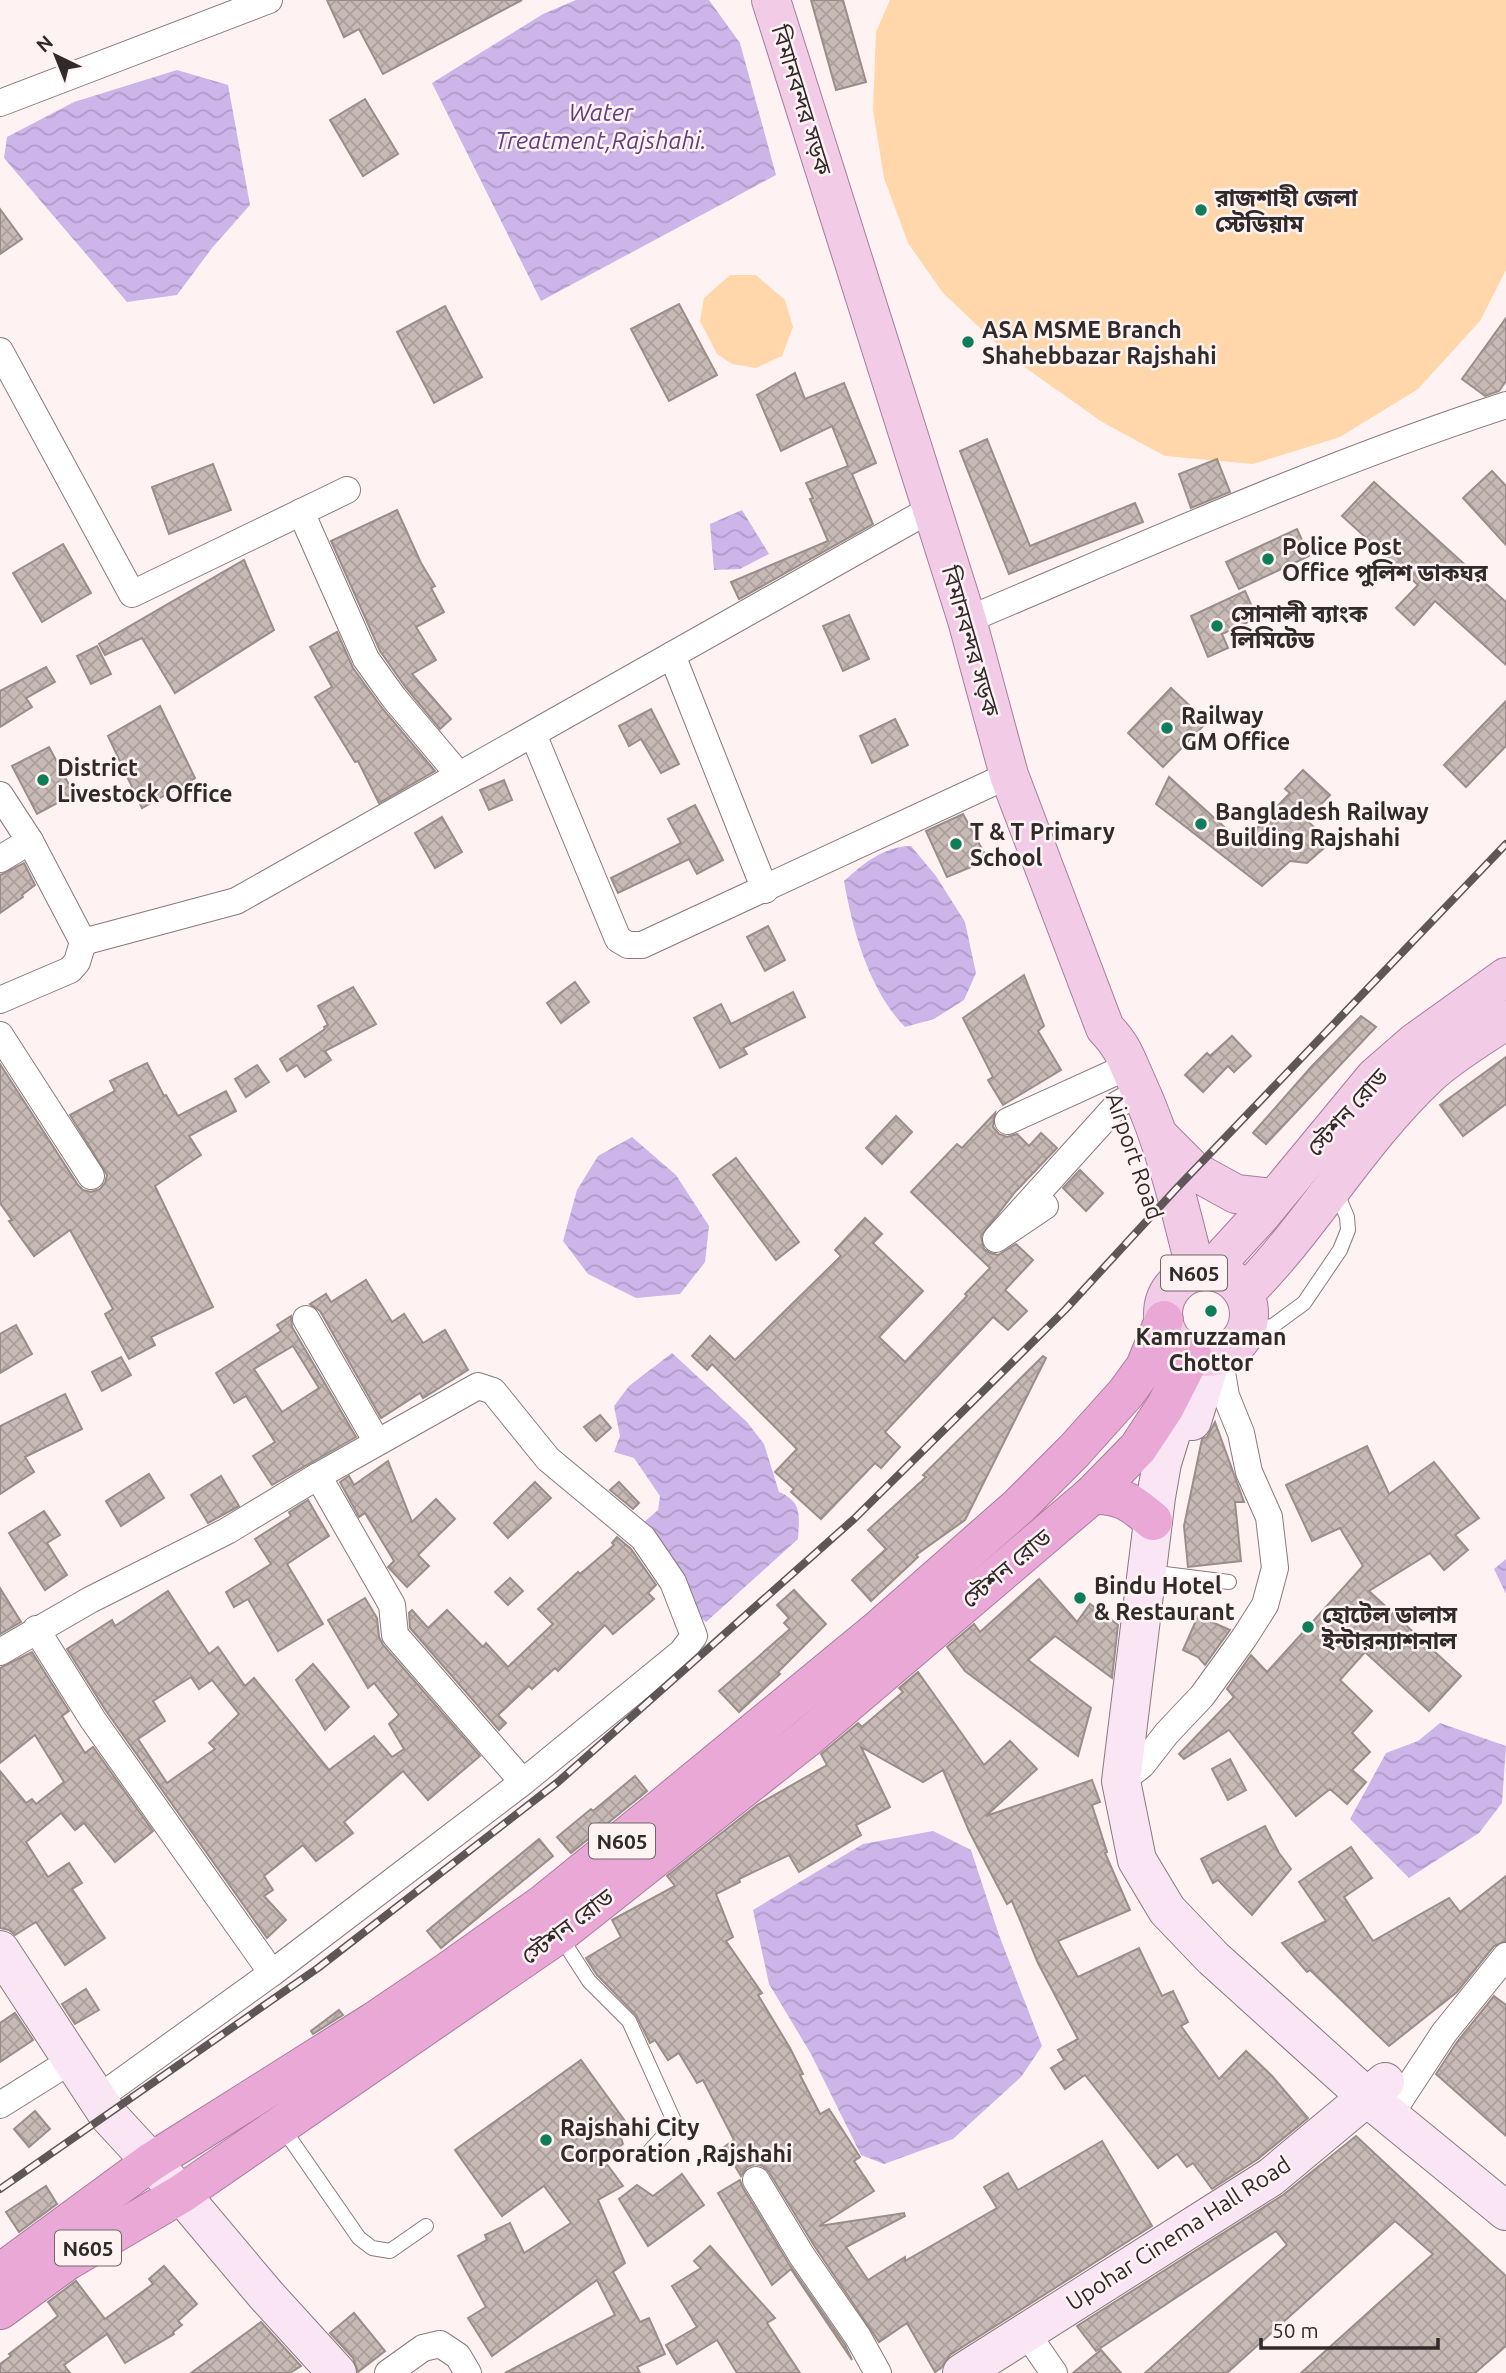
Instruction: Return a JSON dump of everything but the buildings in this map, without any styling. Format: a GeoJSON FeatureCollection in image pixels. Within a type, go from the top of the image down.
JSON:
{"type":"FeatureCollection","features":[{"type":"Feature","properties":{"kind":"highway","name":"স্টেশন রোড"},"geometry":{"type":"LineString","coordinates":[[0,2273],[151,2162],[373,2022],[551,1919],[1019,1506],[1074,1451],[1126,1393],[1144,1367],[1186,1287]]}},
{"type":"Feature","properties":{"kind":"highway","name":"স্টেশন রোড"},"geometry":{"type":"LineString","coordinates":[[0,2310],[66,2261],[181,2194],[281,2126],[551,1919],[808,1737],[1092,1495],[1138,1448],[1165,1407],[1212,1351]]}},
{"type":"Feature","properties":{"kind":"highway"},"geometry":{"type":"LineString","coordinates":[[1092,1495],[1109,1494],[1124,1499],[1153,1521]]}},
{"type":"Feature","properties":{"kind":"main road","name":"বিমানবন্দর সড়ক"},"geometry":{"type":"LineString","coordinates":[[771,0],[967,620],[1010,775],[1105,1028]]}},
{"type":"Feature","properties":{"kind":"main road","name":"স্টেশন রোড"},"geometry":{"type":"LineString","coordinates":[[1186,1287],[1274,1198],[1375,1077],[1414,1043],[1506,977]]}},
{"type":"Feature","properties":{"kind":"main road","name":"স্টেশন রোড"},"geometry":{"type":"LineString","coordinates":[[1245,1293],[1274,1264],[1374,1134],[1429,1075],[1506,1020]]}},
{"type":"Feature","properties":{"kind":"main road","name":"Airport Road"},"geometry":{"type":"LineString","coordinates":[[1105,1028],[1100,1054],[1124,1084],[1134,1144],[1186,1287]]}},
{"type":"Feature","properties":{"kind":"main road"},"geometry":{"type":"LineString","coordinates":[[1124,1084],[1159,1135],[1194,1171],[1236,1194],[1274,1198]]}},
{"type":"Feature","properties":{"kind":"main road"},"geometry":{"type":"LineString","coordinates":[[1159,1135],[1176,1189],[1186,1287]]}},
{"type":"Feature","properties":{"kind":"main road","name":"N605"},"geometry":{"type":"LineString","coordinates":[[1224,1274],[1236,1282],[1245,1293],[1249,1323],[1212,1351],[1173,1341],[1186,1287],[1224,1274]]}},
{"type":"Feature","properties":{"kind":"main road"},"geometry":{"type":"LineString","coordinates":[[1160,1573],[1153,1521],[1162,1463],[1212,1351]]}},
{"type":"Feature","properties":{"kind":"main road"},"geometry":{"type":"LineString","coordinates":[[1212,1351],[1179,1466],[1160,1573],[1131,1773],[1137,1860],[1167,1910],[1213,1958],[1386,2098],[1506,2186]]}},
{"type":"Feature","properties":{"kind":"main road"},"geometry":{"type":"LineString","coordinates":[[0,1950],[108,2115],[181,2194],[337,2373]]}},
{"type":"Feature","properties":{"kind":"main road"},"geometry":{"type":"LineString","coordinates":[[1386,2098],[1506,2211]]}},
{"type":"Feature","properties":{"kind":"main road","name":"Upohar Cinema Hall Road"},"geometry":{"type":"LineString","coordinates":[[962,2373],[1271,2177],[1386,2098]]}},
{"type":"Feature","properties":{"kind":"street"},"geometry":{"type":"LineString","coordinates":[[0,103],[269,0]]}},
{"type":"Feature","properties":{"kind":"street"},"geometry":{"type":"LineString","coordinates":[[0,351],[132,594],[346,490]]}},
{"type":"Feature","properties":{"kind":"street"},"geometry":{"type":"LineString","coordinates":[[967,620],[1218,514],[1446,425],[1506,405]]}},
{"type":"Feature","properties":{"kind":"street"},"geometry":{"type":"LineString","coordinates":[[83,942],[236,901],[931,509]]}},
{"type":"Feature","properties":{"kind":"street"},"geometry":{"type":"LineString","coordinates":[[301,512],[366,659],[394,698],[459,775]]}},
{"type":"Feature","properties":{"kind":"street"},"geometry":{"type":"LineString","coordinates":[[672,655],[765,890]]}},
{"type":"Feature","properties":{"kind":"street"},"geometry":{"type":"LineString","coordinates":[[533,734],[618,939],[628,945],[642,945],[1010,775]]}},
{"type":"Feature","properties":{"kind":"street"},"geometry":{"type":"LineString","coordinates":[[0,795],[30,841],[83,942],[77,962],[70,970],[0,1000]]}},
{"type":"Feature","properties":{"kind":"street"},"geometry":{"type":"LineString","coordinates":[[0,859],[30,841]]}},
{"type":"Feature","properties":{"kind":"street"},"geometry":{"type":"LineString","coordinates":[[0,1035],[91,1175]]}},
{"type":"Feature","properties":{"kind":"street"},"geometry":{"type":"LineString","coordinates":[[1008,1121],[1124,1084]]}},
{"type":"Feature","properties":{"kind":"street"},"geometry":{"type":"LineString","coordinates":[[1045,1206],[996,1240],[1124,1084]]}},
{"type":"Feature","properties":{"kind":"street"},"geometry":{"type":"LineString","coordinates":[[306,1319],[377,1442]]}},
{"type":"Feature","properties":{"kind":"street"},"geometry":{"type":"LineString","coordinates":[[1131,1773],[1202,1696],[1244,1638],[1265,1605],[1275,1568],[1269,1517],[1250,1472],[1241,1433],[1212,1351]]}},
{"type":"Feature","properties":{"kind":"street"},"geometry":{"type":"LineString","coordinates":[[0,1652],[36,1629],[227,1531],[318,1476],[478,1386],[493,1391],[548,1459],[643,1538],[673,1582],[694,1636],[682,1652],[523,1782],[272,1973],[97,2099]]}},
{"type":"Feature","properties":{"kind":"street"},"geometry":{"type":"LineString","coordinates":[[318,1476],[393,1605],[395,1635],[523,1782]]}},
{"type":"Feature","properties":{"kind":"street"},"geometry":{"type":"LineString","coordinates":[[36,1629],[101,1731],[272,1973]]}},
{"type":"Feature","properties":{"kind":"street"},"geometry":{"type":"LineString","coordinates":[[1386,2098],[1444,2033],[1506,1956]]}},
{"type":"Feature","properties":{"kind":"street"},"geometry":{"type":"LineString","coordinates":[[0,2105],[72,2060]]}},
{"type":"Feature","properties":{"kind":"street"},"geometry":{"type":"LineString","coordinates":[[755,2180],[802,2256],[859,2337],[878,2373]]}},
{"type":"Feature","properties":{"kind":"street"},"geometry":{"type":"LineString","coordinates":[[1025,2332],[1054,2373]]}},
{"type":"Feature","properties":{"kind":"street"},"geometry":{"type":"LineString","coordinates":[[388,2373],[423,2348],[440,2344],[458,2356],[468,2373]]}},
{"type":"Feature","properties":{"kind":"lane"},"geometry":{"type":"LineString","coordinates":[[1212,1351],[1274,1325],[1304,1303],[1340,1250],[1348,1230],[1347,1217],[1334,1186]]}},
{"type":"Feature","properties":{"kind":"lane"},"geometry":{"type":"LineString","coordinates":[[1160,1573],[1229,1582]]}},
{"type":"Feature","properties":{"kind":"lane"},"geometry":{"type":"LineString","coordinates":[[551,1919],[589,1981],[629,2021],[675,2123],[650,2151]]}},
{"type":"Feature","properties":{"kind":"lane"},"geometry":{"type":"LineString","coordinates":[[281,2126],[359,2238],[372,2248],[390,2251],[426,2226]]}},
{"type":"Feature","properties":{"kind":"shaded area","name":"রাজশাহী জেলা স্টেডিয়াম"},"geometry":{"type":"Polygon","coordinates":[[[890,0],[1506,0],[1506,270],[1480,321],[1418,389],[1340,437],[1253,464],[1165,456],[1102,422],[1013,359],[943,293],[908,243],[884,178],[873,110],[876,32],[890,0]]]}},
{"type":"Feature","properties":{"kind":"shaded area"},"geometry":{"type":"Polygon","coordinates":[[[730,275],[756,275],[785,300],[793,327],[782,356],[756,368],[732,364],[717,354],[700,321],[704,298],[730,275]]]}},
{"type":"Feature","properties":{"kind":"water","name":"Water Treatment,Rajshahi."},"geometry":{"type":"Polygon","coordinates":[[[576,0],[709,0],[740,43],[776,175],[541,301],[432,83],[543,14],[576,0]]]}},
{"type":"Feature","properties":{"kind":"water"},"geometry":{"type":"Polygon","coordinates":[[[177,70],[228,85],[250,205],[212,248],[177,295],[127,302],[4,158],[7,137],[74,102],[177,70]]]}},
{"type":"Feature","properties":{"kind":"water"},"geometry":{"type":"Polygon","coordinates":[[[742,510],[769,554],[740,569],[714,570],[710,524],[742,510]]]}},
{"type":"Feature","properties":{"kind":"water"},"geometry":{"type":"Polygon","coordinates":[[[911,846],[936,876],[965,922],[976,973],[964,1000],[934,1019],[905,1027],[882,996],[864,959],[844,881],[883,853],[911,846]]]}},
{"type":"Feature","properties":{"kind":"water"},"geometry":{"type":"Polygon","coordinates":[[[632,1137],[676,1175],[709,1226],[705,1262],[680,1294],[636,1298],[588,1274],[563,1241],[577,1190],[598,1156],[632,1137]]]}},
{"type":"Feature","properties":{"kind":"water"},"geometry":{"type":"Polygon","coordinates":[[[672,1353],[747,1422],[764,1444],[779,1492],[796,1505],[799,1517],[798,1539],[706,1622],[698,1616],[642,1524],[658,1510],[660,1496],[634,1458],[614,1452],[620,1436],[614,1406],[629,1386],[672,1353]]]}},
{"type":"Feature","properties":{"kind":"water"},"geometry":{"type":"Polygon","coordinates":[[[1506,1559],[1506,1594],[1494,1569],[1506,1559]]]}},
{"type":"Feature","properties":{"kind":"water"},"geometry":{"type":"Polygon","coordinates":[[[1440,1723],[1506,1746],[1502,1803],[1479,1833],[1409,1878],[1350,1819],[1386,1753],[1418,1741],[1440,1723]]]}},
{"type":"Feature","properties":{"kind":"water"},"geometry":{"type":"Polygon","coordinates":[[[933,1831],[971,1850],[999,1935],[1042,2046],[1021,2077],[953,2139],[884,2164],[861,2155],[811,2054],[769,1984],[753,1910],[863,1844],[933,1831]]]}},
{"type":"Feature","properties":{"kind":"railway"},"geometry":{"type":"LineString","coordinates":[[0,2189],[318,1968],[558,1782],[854,1519],[1065,1310],[1176,1189],[1506,844]]}},
{"type":"Feature","properties":{"kind":"place","name":"রাজশাহী জেলা স্টেডিয়াম"},"geometry":{"type":"Point","coordinates":[1201,210]}},
{"type":"Feature","properties":{"kind":"place","name":"ASA MSME Branch Shahebbazar Rajshahi"},"geometry":{"type":"Point","coordinates":[968,342]}},
{"type":"Feature","properties":{"kind":"place","name":"Police Post Office পুলিশ ডাকঘর"},"geometry":{"type":"Point","coordinates":[1268,559]}},
{"type":"Feature","properties":{"kind":"place","name":"সোনালী ব্যাংক লিমিটেড"},"geometry":{"type":"Point","coordinates":[1217,626]}},
{"type":"Feature","properties":{"kind":"place","name":"Railway GM Office"},"geometry":{"type":"Point","coordinates":[1167,728]}},
{"type":"Feature","properties":{"kind":"place","name":"District Livestock Office"},"geometry":{"type":"Point","coordinates":[43,780]}},
{"type":"Feature","properties":{"kind":"place","name":"Bangladesh Railway Building Rajshahi"},"geometry":{"type":"Point","coordinates":[1201,824]}},
{"type":"Feature","properties":{"kind":"place","name":"T & T Primary School"},"geometry":{"type":"Point","coordinates":[956,844]}},
{"type":"Feature","properties":{"kind":"place","name":"Kamruzzaman Chottor"},"geometry":{"type":"Point","coordinates":[1211,1311]}},
{"type":"Feature","properties":{"kind":"place","name":"Bindu Hotel & Restaurant"},"geometry":{"type":"Point","coordinates":[1080,1598]}},
{"type":"Feature","properties":{"kind":"place","name":"হোটেল ডালাস ইন্টারন্যাশনাল"},"geometry":{"type":"Point","coordinates":[1308,1627]}},
{"type":"Feature","properties":{"kind":"place","name":"Rajshahi City Corporation ,Rajshahi"},"geometry":{"type":"Point","coordinates":[546,2140]}}]}
